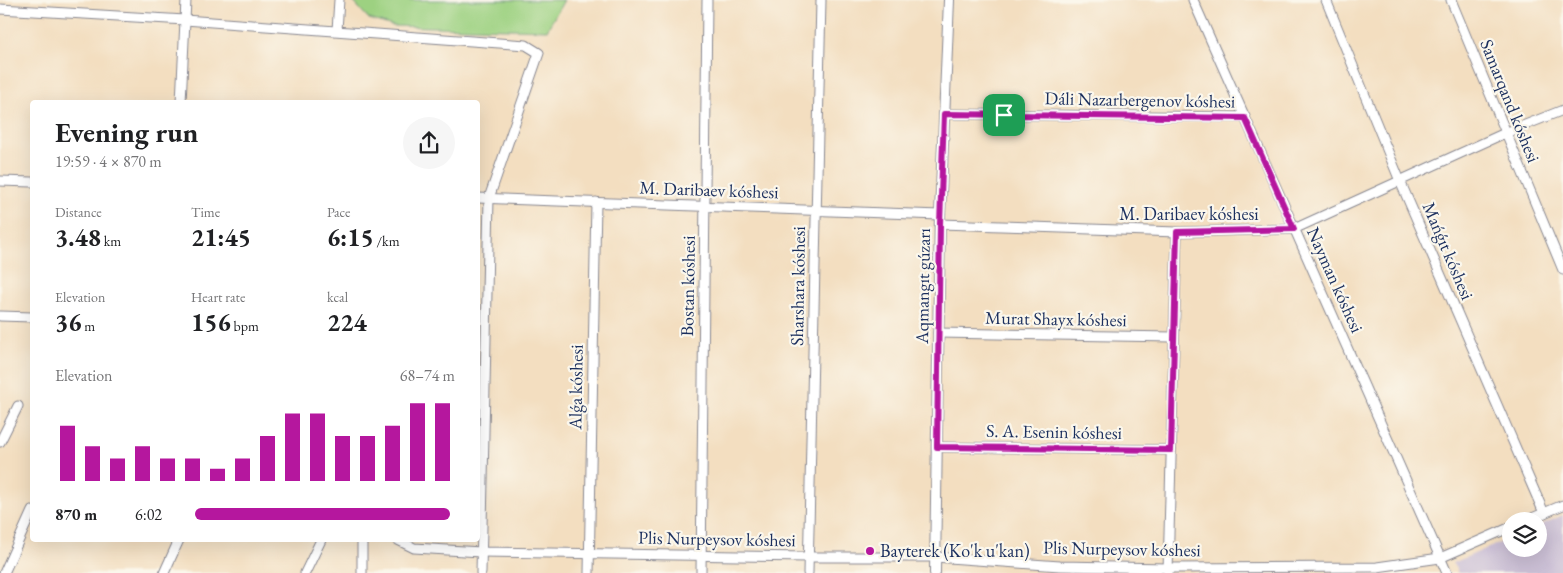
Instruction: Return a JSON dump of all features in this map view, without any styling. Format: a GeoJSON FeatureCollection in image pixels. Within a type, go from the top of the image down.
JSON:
{"type":"FeatureCollection","features":[{"type":"Feature","properties":{"kind":"street"},"geometry":{"type":"LineString","coordinates":[[181,100],[186,0]]}},
{"type":"Feature","properties":{"kind":"street"},"geometry":{"type":"LineString","coordinates":[[337,30],[338,0]]}},
{"type":"Feature","properties":{"kind":"street","name":"Bostan kóshesi"},"geometry":{"type":"LineString","coordinates":[[701,573],[707,0]]}},
{"type":"Feature","properties":{"kind":"street","name":"Sharshara kóshesi"},"geometry":{"type":"LineString","coordinates":[[808,573],[822,0]]}},
{"type":"Feature","properties":{"kind":"street","name":"Aqmangıt gúzarı"},"geometry":{"type":"LineString","coordinates":[[935,573],[940,220],[949,0]]}},
{"type":"Feature","properties":{"kind":"street","name":"Nayman kóshesi"},"geometry":{"type":"LineString","coordinates":[[1194,0],[1447,573]]}},
{"type":"Feature","properties":{"kind":"street","name":"Mańǵıt kóshesi"},"geometry":{"type":"LineString","coordinates":[[1326,0],[1400,181],[1544,512]]}},
{"type":"Feature","properties":{"kind":"street","name":"Samarqand kóshesi"},"geometry":{"type":"LineString","coordinates":[[1451,0],[1563,270]]}},
{"type":"Feature","properties":{"kind":"street"},"geometry":{"type":"LineString","coordinates":[[0,9],[337,30],[526,45],[539,52],[489,198],[480,573]]}},
{"type":"Feature","properties":{"kind":"street","name":"M. Daribaev kóshesi"},"geometry":{"type":"LineString","coordinates":[[480,198],[816,210],[940,220],[1177,232],[1294,229],[1505,133],[1563,110]]}},
{"type":"Feature","properties":{"kind":"street","name":"Dáli Nazarbergenov kóshesi"},"geometry":{"type":"LineString","coordinates":[[944,114],[1245,118]]}},
{"type":"Feature","properties":{"kind":"street"},"geometry":{"type":"LineString","coordinates":[[0,181],[30,182]]}},
{"type":"Feature","properties":{"kind":"street","name":"Alǵa kóshesi"},"geometry":{"type":"LineString","coordinates":[[589,573],[596,202]]}},
{"type":"Feature","properties":{"kind":"street"},"geometry":{"type":"LineString","coordinates":[[1168,570],[1177,232]]}},
{"type":"Feature","properties":{"kind":"street"},"geometry":{"type":"LineString","coordinates":[[0,316],[30,317]]}},
{"type":"Feature","properties":{"kind":"street","name":"Murat Shayx kóshesi"},"geometry":{"type":"LineString","coordinates":[[938,333],[1173,337]]}},
{"type":"Feature","properties":{"kind":"street"},"geometry":{"type":"LineString","coordinates":[[0,442],[18,406]]}},
{"type":"Feature","properties":{"kind":"street","name":"S. A. Esenin kóshesi"},"geometry":{"type":"LineString","coordinates":[[937,447],[1171,450]]}},
{"type":"Feature","properties":{"kind":"street"},"geometry":{"type":"LineString","coordinates":[[1546,512],[1563,505]]}},
{"type":"Feature","properties":{"kind":"street"},"geometry":{"type":"LineString","coordinates":[[4,573],[30,515]]}},
{"type":"Feature","properties":{"kind":"street","name":"Plis Nurpeysov kóshesi"},"geometry":{"type":"LineString","coordinates":[[402,542],[414,548],[481,552],[935,557],[1060,569],[1168,570],[1376,567],[1440,558],[1502,531]]}},
{"type":"Feature","properties":{"kind":"street"},"geometry":{"type":"LineString","coordinates":[[164,573],[177,542]]}},
{"type":"Feature","properties":{"kind":"street"},"geometry":{"type":"LineString","coordinates":[[305,573],[320,542]]}},
{"type":"Feature","properties":{"kind":"street"},"geometry":{"type":"LineString","coordinates":[[362,542],[362,573]]}},
{"type":"Feature","properties":{"kind":"shaded area"},"geometry":{"type":"Polygon","coordinates":[[[1563,515],[1563,573],[1458,573],[1453,563],[1502,542],[1502,557],[1547,557],[1547,522],[1563,515]]]}},
{"type":"Feature","properties":{"kind":"green space"},"geometry":{"type":"Polygon","coordinates":[[[352,0],[564,0],[547,30],[393,26],[369,19],[352,0]]]}},
{"type":"Feature","properties":{"kind":"place","name":"Bayterek (Ko'k u'kan)"},"geometry":{"type":"Point","coordinates":[870,551]}},
{"type":"Feature","properties":{"kind":"route"},"geometry":{"type":"LineString","coordinates":[[944,114],[1004,115],[1245,118],[1294,229],[1177,232],[1171,450],[937,447],[940,224],[944,114]]}}]}
